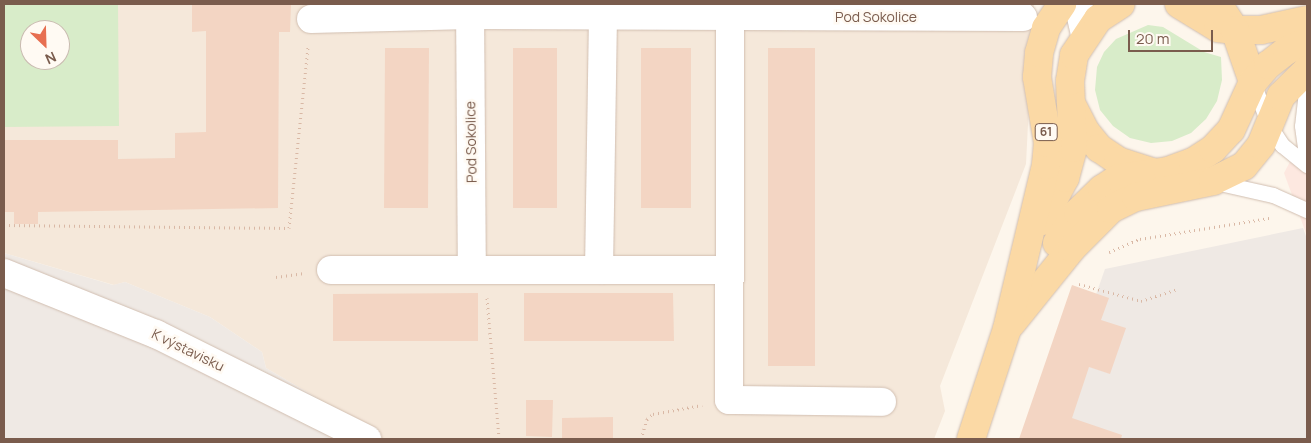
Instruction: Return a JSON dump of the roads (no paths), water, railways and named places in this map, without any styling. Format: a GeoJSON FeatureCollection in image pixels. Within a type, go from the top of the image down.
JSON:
{"type":"FeatureCollection","features":[{"type":"Feature","properties":{"kind":"main road","name":"61"},"geometry":{"type":"LineString","coordinates":[[1024,255],[1065,178],[1072,148],[1070,81],[1074,55],[1085,34],[1098,19],[1121,4]]}},
{"type":"Feature","properties":{"kind":"main road"},"geometry":{"type":"LineString","coordinates":[[1179,4],[1218,28],[1261,30],[1307,20]]}},
{"type":"Feature","properties":{"kind":"main road"},"geometry":{"type":"LineString","coordinates":[[1218,4],[1235,30],[1253,82]]}},
{"type":"Feature","properties":{"kind":"main road","name":"61"},"geometry":{"type":"LineString","coordinates":[[971,439],[1008,329],[1046,165],[1048,143],[1037,77],[1039,53],[1046,28],[1063,5]]}},
{"type":"Feature","properties":{"kind":"main road","name":"61"},"geometry":{"type":"LineString","coordinates":[[1044,282],[1056,243],[1078,212],[1102,189],[1119,178],[1176,168],[1213,149],[1231,130],[1253,82],[1287,50],[1307,42]]}},
{"type":"Feature","properties":{"kind":"main road","name":"61"},"geometry":{"type":"LineString","coordinates":[[1008,329],[1044,282],[1092,225],[1111,209],[1136,197],[1213,181],[1244,166],[1260,145],[1282,96],[1307,70]]}},
{"type":"Feature","properties":{"kind":"main road","name":"61"},"geometry":{"type":"LineString","coordinates":[[1072,105],[1086,132],[1099,148],[1118,161],[1147,172],[1213,181]]}},
{"type":"Feature","properties":{"kind":"street"},"geometry":{"type":"LineString","coordinates":[[1063,5],[1085,34]]}},
{"type":"Feature","properties":{"kind":"street","name":"Pod Sokolice"},"geometry":{"type":"LineString","coordinates":[[470,9],[478,270]]}},
{"type":"Feature","properties":{"kind":"street","name":"Pod Sokolice"},"geometry":{"type":"LineString","coordinates":[[311,19],[470,9],[730,11],[1023,17]]}},
{"type":"Feature","properties":{"kind":"street"},"geometry":{"type":"LineString","coordinates":[[599,270],[603,10]]}},
{"type":"Feature","properties":{"kind":"street"},"geometry":{"type":"LineString","coordinates":[[730,11],[729,400],[882,402]]}},
{"type":"Feature","properties":{"kind":"street"},"geometry":{"type":"LineString","coordinates":[[331,270],[730,270]]}},
{"type":"Feature","properties":{"kind":"street","name":"K výstavisku"},"geometry":{"type":"LineString","coordinates":[[4,273],[156,334],[367,439]]}},
{"type":"Feature","properties":{"kind":"lane"},"geometry":{"type":"LineString","coordinates":[[1253,82],[1269,125],[1282,145],[1307,164]]}},
{"type":"Feature","properties":{"kind":"lane"},"geometry":{"type":"LineString","coordinates":[[1307,83],[1302,126],[1307,164]]}},
{"type":"Feature","properties":{"kind":"lane"},"geometry":{"type":"LineString","coordinates":[[1213,181],[1273,195],[1307,210]]}}]}
